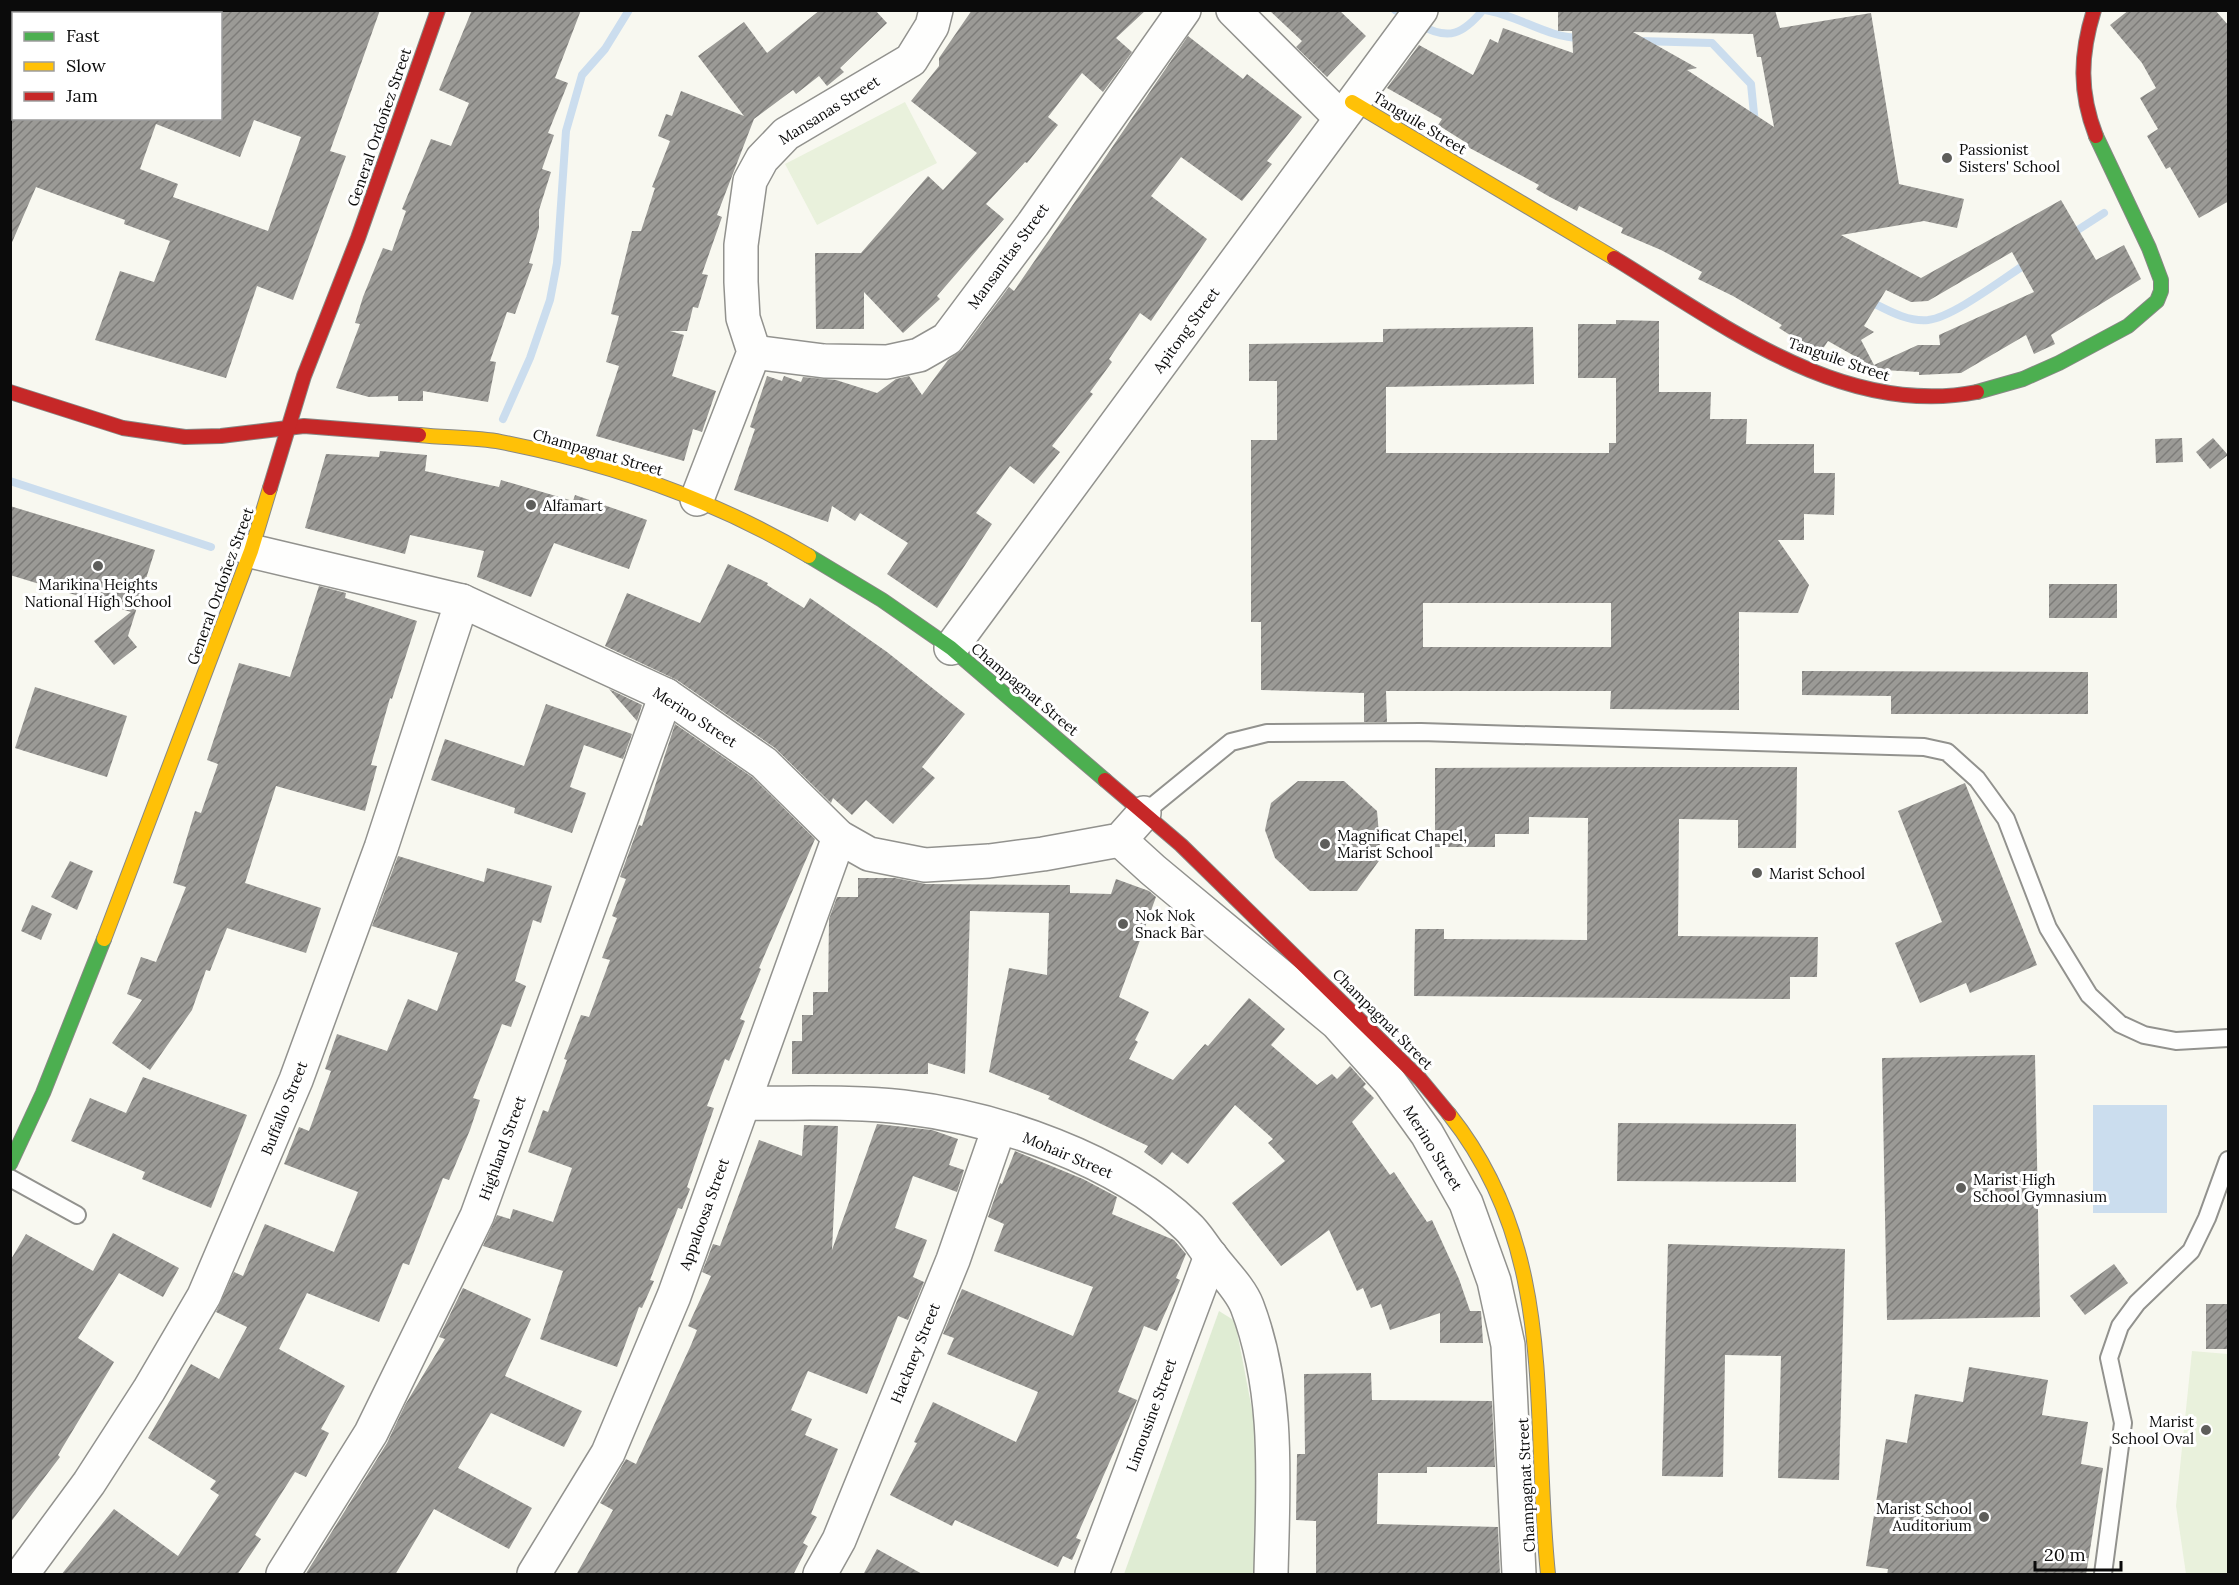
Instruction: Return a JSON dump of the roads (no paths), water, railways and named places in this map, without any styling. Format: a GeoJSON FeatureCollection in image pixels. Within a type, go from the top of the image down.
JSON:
{"type":"FeatureCollection","features":[{"type":"Feature","properties":{"kind":"street","name":"General Ordoñez Street"},"geometry":{"type":"LineString","coordinates":[[10,1164],[43,1093],[153,816],[251,551],[287,426],[438,10]]}},
{"type":"Feature","properties":{"kind":"street","name":"Mansanas Street"},"geometry":{"type":"LineString","coordinates":[[754,352],[743,318],[741,244],[750,182],[762,159],[786,134],[911,60],[932,26],[936,10]]}},
{"type":"Feature","properties":{"kind":"street","name":"Mansanitas Street"},"geometry":{"type":"LineString","coordinates":[[754,352],[824,361],[887,362],[918,355],[947,339],[1034,224],[1184,10]]}},
{"type":"Feature","properties":{"kind":"street"},"geometry":{"type":"LineString","coordinates":[[1233,10],[1346,110]]}},
{"type":"Feature","properties":{"kind":"street","name":"Tanguile Street"},"geometry":{"type":"LineString","coordinates":[[1346,110],[1787,362],[1890,394],[1942,398],[1994,389],[2043,373],[2130,324],[2150,310],[2161,298],[2163,289],[2161,280],[2137,219],[2091,129],[2080,89],[2086,31],[2094,10]]}},
{"type":"Feature","properties":{"kind":"street","name":"Apitong Street"},"geometry":{"type":"LineString","coordinates":[[951,648],[1416,18]]}},
{"type":"Feature","properties":{"kind":"street"},"geometry":{"type":"LineString","coordinates":[[697,499],[754,352]]}},
{"type":"Feature","properties":{"kind":"street","name":"Champagnat Street"},"geometry":{"type":"LineString","coordinates":[[10,392],[123,428],[184,436],[221,436],[287,426],[319,426],[500,442],[616,472],[697,499],[768,532],[882,600],[951,648],[1144,813],[1242,902],[1420,1080],[1446,1109],[1494,1181],[1517,1245],[1534,1332],[1548,1575]]}},
{"type":"Feature","properties":{"kind":"street","name":"Merino Street"},"geometry":{"type":"LineString","coordinates":[[251,551],[462,601],[666,695],[764,763],[839,837],[869,854],[925,865],[989,861],[1120,840],[1337,1023],[1389,1081],[1427,1134],[1466,1203],[1494,1281],[1508,1345],[1519,1575]]}},
{"type":"Feature","properties":{"kind":"street","name":"Buffallo Street"},"geometry":{"type":"LineString","coordinates":[[22,1575],[89,1483],[149,1390],[204,1296],[296,1080],[381,848],[462,601]]}},
{"type":"Feature","properties":{"kind":"street","name":"Highland Street"},"geometry":{"type":"LineString","coordinates":[[283,1575],[371,1433],[477,1216],[666,695]]}},
{"type":"Feature","properties":{"kind":"street"},"geometry":{"type":"LineString","coordinates":[[1120,840],[1144,813]]}},
{"type":"Feature","properties":{"kind":"street","name":"Appaloosa Street"},"geometry":{"type":"LineString","coordinates":[[534,1575],[608,1453],[674,1296],[839,837]]}},
{"type":"Feature","properties":{"kind":"street","name":"Mohair Street"},"geometry":{"type":"LineString","coordinates":[[744,1103],[900,1107],[949,1114],[999,1128],[1072,1154],[1117,1175],[1188,1226],[1246,1303],[1268,1382],[1274,1441],[1271,1575]]}},
{"type":"Feature","properties":{"kind":"street","name":"Hackney Street"},"geometry":{"type":"LineString","coordinates":[[819,1575],[839,1540],[953,1260],[999,1128]]}},
{"type":"Feature","properties":{"kind":"street","name":"Limousine Street"},"geometry":{"type":"LineString","coordinates":[[1092,1575],[1211,1256]]}},
{"type":"Feature","properties":{"kind":"lane"},"geometry":{"type":"LineString","coordinates":[[1144,813],[1231,742],[1268,733],[1421,732],[1924,747],[1947,752],[1977,779],[2006,819],[2048,928],[2089,995],[2120,1024],[2144,1035],[2175,1041],[2229,1038]]}},
{"type":"Feature","properties":{"kind":"lane"},"geometry":{"type":"LineString","coordinates":[[2103,1575],[2123,1423],[2109,1358],[2120,1326],[2137,1303],[2191,1251],[2207,1218],[2229,1160]]}},
{"type":"Feature","properties":{"kind":"lane"},"geometry":{"type":"LineString","coordinates":[[10,1178],[77,1215]]}},
{"type":"Feature","properties":{"kind":"water"},"geometry":{"type":"Polygon","coordinates":[[[2093,1105],[2167,1105],[2167,1213],[2093,1213],[2093,1105]]]}},
{"type":"Feature","properties":{"kind":"waterway"},"geometry":{"type":"LineString","coordinates":[[503,419],[530,358],[550,300],[557,263],[566,131],[582,75],[605,49],[629,10]]}},
{"type":"Feature","properties":{"kind":"waterway"},"geometry":{"type":"LineString","coordinates":[[1395,10],[1408,18]]}},
{"type":"Feature","properties":{"kind":"waterway"},"geometry":{"type":"LineString","coordinates":[[1420,25],[1447,34],[1462,30],[1483,10]]}},
{"type":"Feature","properties":{"kind":"waterway"},"geometry":{"type":"LineString","coordinates":[[1485,10],[1509,16],[1556,34],[1581,38]]}},
{"type":"Feature","properties":{"kind":"waterway"},"geometry":{"type":"LineString","coordinates":[[1639,41],[1712,43],[1751,84],[1755,124]]}},
{"type":"Feature","properties":{"kind":"waterway"},"geometry":{"type":"LineString","coordinates":[[2070,235],[2104,213]]}},
{"type":"Feature","properties":{"kind":"waterway"},"geometry":{"type":"LineString","coordinates":[[1867,300],[1904,317],[1928,320],[1951,312],[1979,296],[2029,262]]}},
{"type":"Feature","properties":{"kind":"waterway"},"geometry":{"type":"LineString","coordinates":[[10,481],[211,547]]}},
{"type":"Feature","properties":{"kind":"place","name":"Passionist Sisters' School"},"geometry":{"type":"Point","coordinates":[1947,158]}},
{"type":"Feature","properties":{"kind":"place","name":"Alfamart"},"geometry":{"type":"Point","coordinates":[531,505]}},
{"type":"Feature","properties":{"kind":"place","name":"Marikina Heights National High School"},"geometry":{"type":"Point","coordinates":[98,566]}},
{"type":"Feature","properties":{"kind":"place","name":"Magnificat Chapel, Marist School"},"geometry":{"type":"Point","coordinates":[1325,844]}},
{"type":"Feature","properties":{"kind":"place","name":"Marist School"},"geometry":{"type":"Point","coordinates":[1757,873]}},
{"type":"Feature","properties":{"kind":"place","name":"Nok Nok Snack Bar"},"geometry":{"type":"Point","coordinates":[1123,924]}},
{"type":"Feature","properties":{"kind":"place","name":"Marist High School Gymnasium"},"geometry":{"type":"Point","coordinates":[1961,1188]}},
{"type":"Feature","properties":{"kind":"place","name":"Marist School Oval"},"geometry":{"type":"Point","coordinates":[2206,1430]}},
{"type":"Feature","properties":{"kind":"place","name":"Marist School Auditorium"},"geometry":{"type":"Point","coordinates":[1984,1517]}}]}
